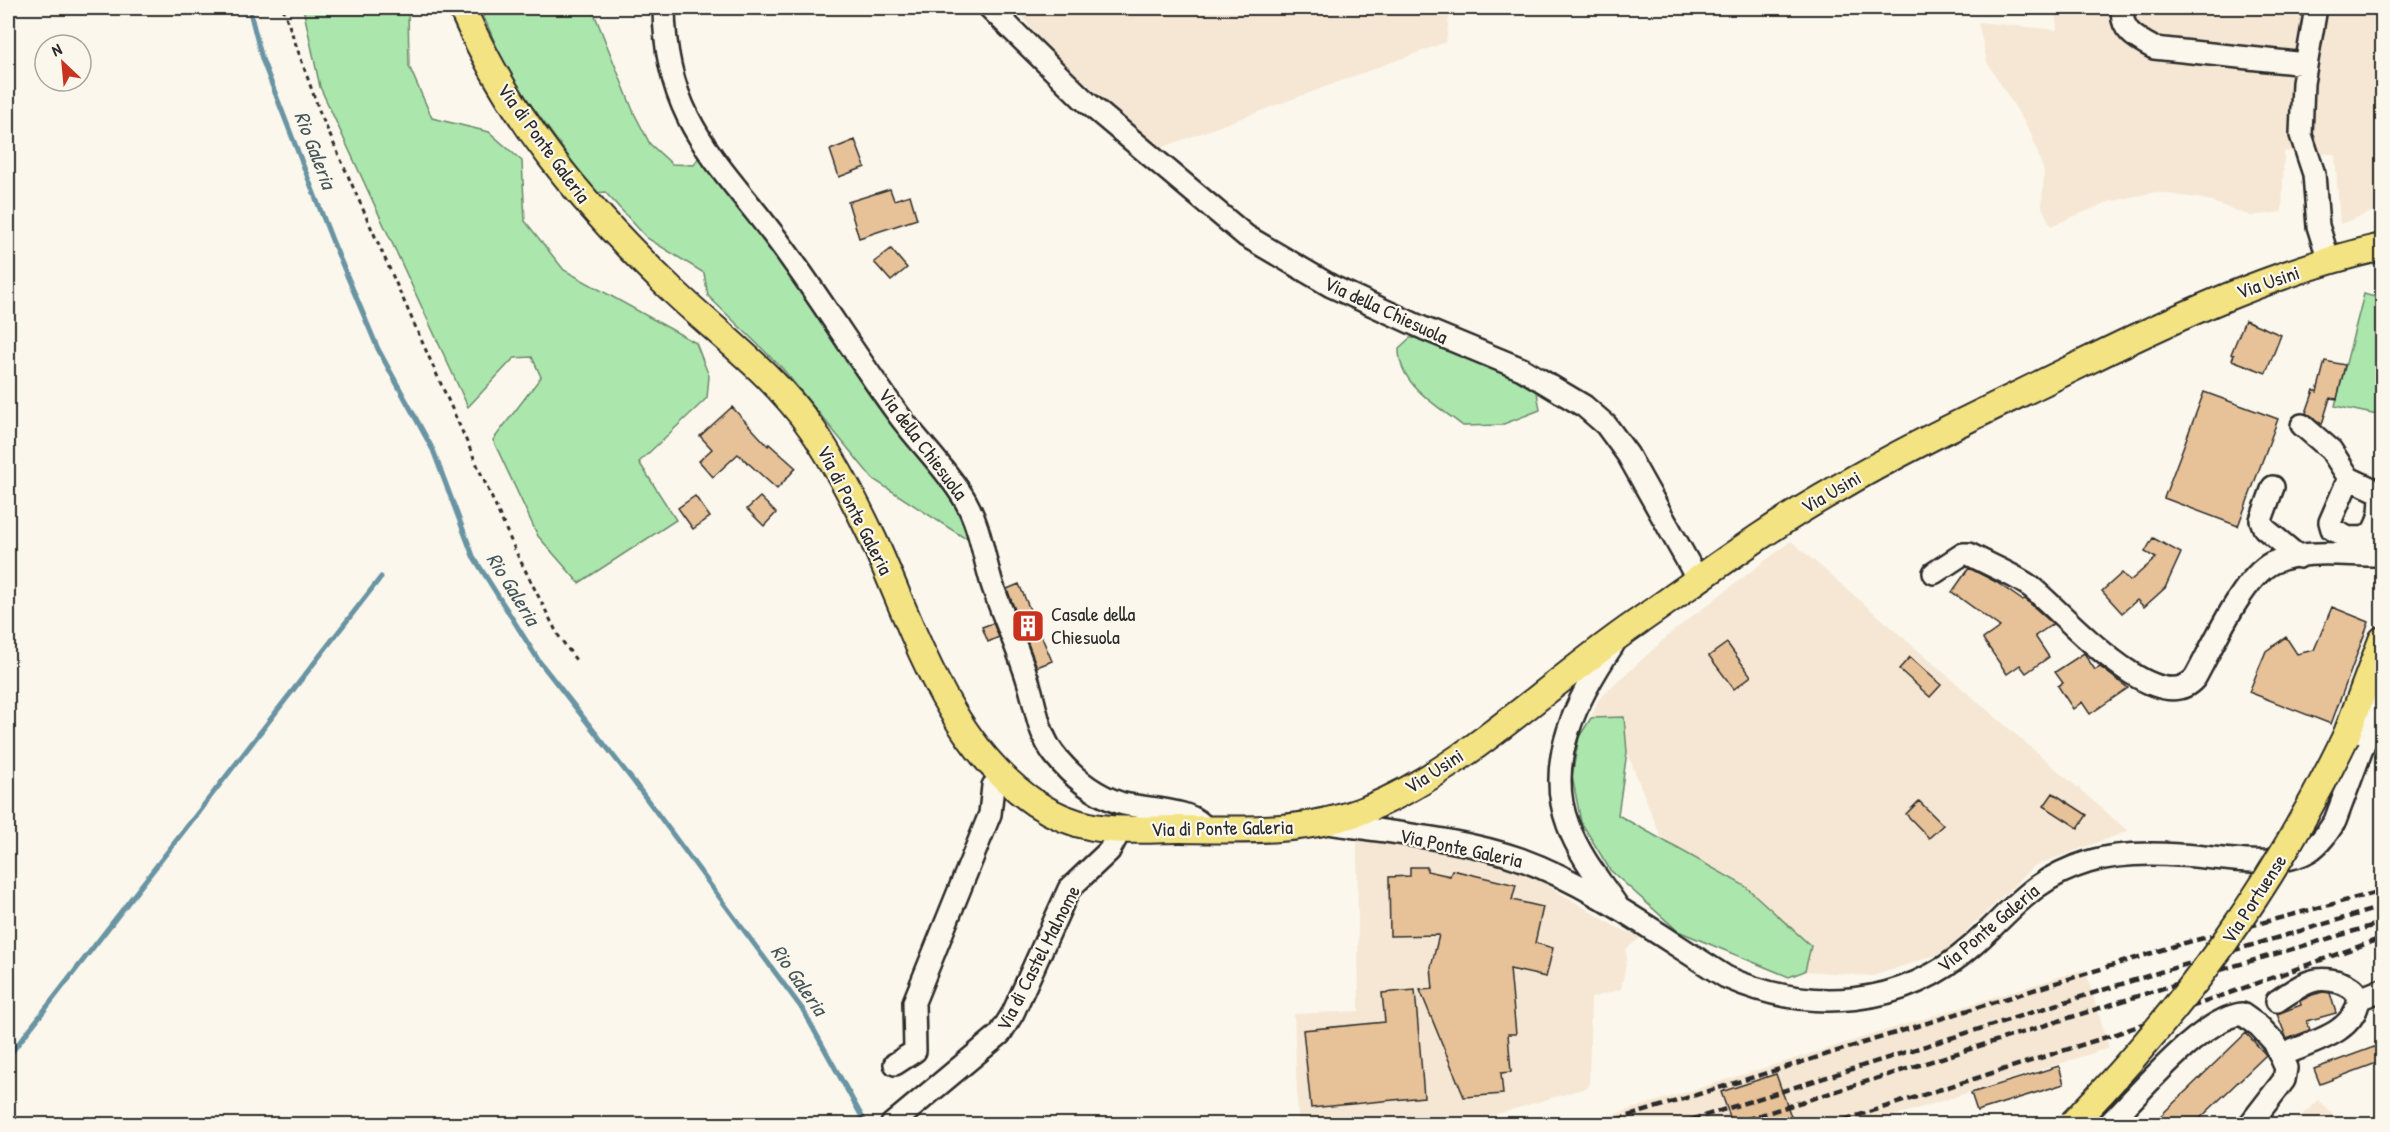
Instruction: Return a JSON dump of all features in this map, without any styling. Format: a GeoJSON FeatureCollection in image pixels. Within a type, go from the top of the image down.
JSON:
{"type":"FeatureCollection","features":[{"type":"Feature","properties":{"kind":"main road","name":"Via di Ponte Galeria"},"geometry":{"type":"LineString","coordinates":[[462,8],[479,48],[502,89],[529,129],[582,197],[638,257],[772,381],[801,413],[838,469],[872,538],[910,629],[939,685],[972,738],[1005,778],[1035,802],[1057,815],[1088,825],[1120,829],[1263,830],[1327,823]]}},
{"type":"Feature","properties":{"kind":"main road"},"geometry":{"type":"LineString","coordinates":[[2329,261],[2381,252]]}},
{"type":"Feature","properties":{"kind":"main road","name":"Via Usini"},"geometry":{"type":"LineString","coordinates":[[1327,823],[1378,805],[1420,782],[1522,709],[1620,634],[1698,580],[1812,503],[1916,444],[2187,313],[2240,291],[2329,261]]}},
{"type":"Feature","properties":{"kind":"main road","name":"Via Portuense"},"geometry":{"type":"LineString","coordinates":[[2072,1125],[2160,1029],[2225,944],[2303,823],[2346,736],[2382,640]]}},
{"type":"Feature","properties":{"kind":"street","name":"Via della Chiesuola"},"geometry":{"type":"LineString","coordinates":[[664,8],[664,37],[671,76],[681,106],[696,135],[790,257],[898,415],[967,503],[979,531],[991,581],[1026,673],[1047,743],[1074,776],[1101,795],[1126,804],[1193,816],[1206,830]]}},
{"type":"Feature","properties":{"kind":"street","name":"Via della Chiesuola"},"geometry":{"type":"LineString","coordinates":[[990,8],[1083,99],[1246,236],[1331,286],[1415,325],[1522,369],[1584,406],[1606,425],[1625,450],[1698,580]]}},
{"type":"Feature","properties":{"kind":"street"},"geometry":{"type":"LineString","coordinates":[[2123,8],[2125,28],[2134,38],[2154,48],[2306,64]]}},
{"type":"Feature","properties":{"kind":"street"},"geometry":{"type":"LineString","coordinates":[[2316,8],[2306,64],[2301,135],[2314,174],[2318,226],[2329,261]]}},
{"type":"Feature","properties":{"kind":"street"},"geometry":{"type":"LineString","coordinates":[[1934,573],[1963,554],[1969,554],[2029,586],[2130,674],[2174,690],[2186,686],[2195,678],[2250,582],[2273,563],[2347,546],[2374,531],[2382,500],[2379,492],[2349,478],[2331,450],[2302,425]]}},
{"type":"Feature","properties":{"kind":"street"},"geometry":{"type":"LineString","coordinates":[[2349,478],[2330,522],[2332,529],[2347,546],[2382,555]]}},
{"type":"Feature","properties":{"kind":"street"},"geometry":{"type":"LineString","coordinates":[[2273,486],[2260,520],[2264,528],[2299,556]]}},
{"type":"Feature","properties":{"kind":"street","name":"Via Ponte Galeria"},"geometry":{"type":"LineString","coordinates":[[1620,634],[1590,679],[1575,707],[1564,743],[1561,780],[1563,808],[1573,837],[1621,911]]}},
{"type":"Feature","properties":{"kind":"street","name":"Via Ponte Galeria"},"geometry":{"type":"LineString","coordinates":[[1327,823],[1461,844],[1504,854],[1547,870],[1621,911],[1726,978],[1769,994],[1792,999],[1834,1002],[1889,993],[1925,978],[1952,963],[2034,887],[2082,864],[2138,854],[2279,861],[2309,851],[2324,838],[2335,821],[2382,695]]}},
{"type":"Feature","properties":{"kind":"street"},"geometry":{"type":"LineString","coordinates":[[895,1064],[915,1051],[914,1002],[990,814],[993,786],[1005,778]]}},
{"type":"Feature","properties":{"kind":"street","name":"Via di Castel Malnome"},"geometry":{"type":"LineString","coordinates":[[892,1125],[993,1042],[1007,1024],[1069,889],[1109,851],[1120,829]]}},
{"type":"Feature","properties":{"kind":"street"},"geometry":{"type":"LineString","coordinates":[[2277,1001],[2316,979],[2328,978],[2350,986],[2359,999],[2357,1012],[2350,1022],[2339,1030],[2282,1055]]}},
{"type":"Feature","properties":{"kind":"street"},"geometry":{"type":"LineString","coordinates":[[2359,999],[2382,990]]}},
{"type":"Feature","properties":{"kind":"street"},"geometry":{"type":"LineString","coordinates":[[2109,1125],[2196,1036],[2230,1017],[2242,1014],[2259,1026],[2282,1055],[2286,1068],[2284,1080],[2250,1125]]}},
{"type":"Feature","properties":{"kind":"path"},"geometry":{"type":"LineString","coordinates":[[283,8],[320,113],[516,552],[558,635],[578,663]]}},
{"type":"Feature","properties":{"kind":"shaded area"},"geometry":{"type":"Polygon","coordinates":[[[1016,8],[1450,8],[1446,42],[1158,149],[1042,42],[1016,8]]]}},
{"type":"Feature","properties":{"kind":"shaded area"},"geometry":{"type":"Polygon","coordinates":[[[2055,8],[2382,8],[2382,208],[2340,224],[2335,154],[2284,151],[2282,212],[2251,216],[2204,199],[2155,192],[2108,202],[2051,226],[2042,207],[2044,172],[2031,133],[1987,62],[1978,22],[2057,30],[2055,8]]]}},
{"type":"Feature","properties":{"kind":"shaded area"},"geometry":{"type":"Polygon","coordinates":[[[1791,541],[2128,831],[2034,866],[1945,952],[1873,976],[1805,971],[1811,946],[1745,886],[1662,840],[1627,752],[1624,717],[1591,718],[1598,700],[1672,632],[1791,541]]]}},
{"type":"Feature","properties":{"kind":"shaded area"},"geometry":{"type":"Polygon","coordinates":[[[1357,840],[1434,848],[1520,869],[1616,927],[1642,937],[1626,949],[1627,959],[1621,989],[1591,998],[1589,1087],[1464,1124],[1298,1124],[1294,1014],[1359,1011],[1357,840]]]}},
{"type":"Feature","properties":{"kind":"shaded area"},"geometry":{"type":"Polygon","coordinates":[[[2085,969],[2109,1048],[1869,1124],[1583,1124],[2085,969]]]}},
{"type":"Feature","properties":{"kind":"shaded area"},"geometry":{"type":"Polygon","coordinates":[[[2319,1100],[2341,1124],[2292,1124],[2319,1100]]]}},
{"type":"Feature","properties":{"kind":"green space"},"geometry":{"type":"Polygon","coordinates":[[[303,8],[408,8],[409,66],[432,118],[489,132],[522,161],[525,221],[564,270],[696,343],[709,376],[707,398],[639,462],[676,520],[579,583],[538,536],[493,440],[541,377],[532,357],[514,358],[468,407],[320,87],[303,8]]]}},
{"type":"Feature","properties":{"kind":"green space"},"geometry":{"type":"Polygon","coordinates":[[[480,8],[592,8],[634,113],[650,144],[672,164],[694,165],[702,152],[941,471],[973,537],[963,537],[873,479],[782,368],[708,296],[704,273],[647,238],[605,192],[595,193],[508,73],[480,8]]]}},
{"type":"Feature","properties":{"kind":"green space"},"geometry":{"type":"Polygon","coordinates":[[[2364,294],[2382,299],[2382,416],[2335,406],[2364,294]]]}},
{"type":"Feature","properties":{"kind":"green space"},"geometry":{"type":"Polygon","coordinates":[[[1410,338],[1435,338],[1536,386],[1540,410],[1501,425],[1463,426],[1421,393],[1405,373],[1400,361],[1399,348],[1410,338]]]}},
{"type":"Feature","properties":{"kind":"green space"},"geometry":{"type":"Polygon","coordinates":[[[1624,717],[1627,752],[1618,815],[1745,886],[1811,946],[1805,971],[1789,977],[1678,931],[1610,870],[1581,822],[1572,776],[1579,737],[1591,718],[1624,717]]]}},
{"type":"Feature","properties":{"kind":"building"},"geometry":{"type":"Polygon","coordinates":[[[855,140],[865,167],[839,177],[830,150],[855,140]]]}},
{"type":"Feature","properties":{"kind":"building"},"geometry":{"type":"Polygon","coordinates":[[[890,189],[894,200],[910,195],[917,219],[859,238],[848,202],[890,189]]]}},
{"type":"Feature","properties":{"kind":"building"},"geometry":{"type":"Polygon","coordinates":[[[891,249],[907,268],[891,281],[874,262],[891,249]]]}},
{"type":"Feature","properties":{"kind":"building"},"geometry":{"type":"Polygon","coordinates":[[[2245,320],[2281,335],[2266,373],[2232,360],[2234,355],[2231,354],[2245,320]]]}},
{"type":"Feature","properties":{"kind":"building"},"geometry":{"type":"Polygon","coordinates":[[[2325,361],[2345,365],[2337,399],[2330,398],[2322,424],[2306,413],[2314,390],[2317,392],[2325,361]]]}},
{"type":"Feature","properties":{"kind":"building"},"geometry":{"type":"Polygon","coordinates":[[[2204,392],[2278,419],[2238,526],[2164,498],[2204,392]]]}},
{"type":"Feature","properties":{"kind":"building"},"geometry":{"type":"Polygon","coordinates":[[[732,407],[768,446],[769,444],[796,468],[777,489],[738,454],[713,477],[699,461],[712,449],[700,436],[732,407]]]}},
{"type":"Feature","properties":{"kind":"building"},"geometry":{"type":"Polygon","coordinates":[[[695,496],[710,517],[693,529],[678,508],[695,496]]]}},
{"type":"Feature","properties":{"kind":"building"},"geometry":{"type":"Polygon","coordinates":[[[760,497],[776,513],[764,526],[747,509],[760,497]]]}},
{"type":"Feature","properties":{"kind":"building"},"geometry":{"type":"Polygon","coordinates":[[[2153,538],[2181,553],[2165,588],[2144,607],[2137,600],[2122,613],[2102,591],[2122,573],[2130,581],[2156,558],[2145,552],[2153,538]]]}},
{"type":"Feature","properties":{"kind":"building"},"geometry":{"type":"Polygon","coordinates":[[[1969,568],[1996,582],[2022,600],[2025,599],[2053,624],[2035,636],[2049,657],[2026,673],[2020,665],[2007,674],[1983,639],[2000,627],[1952,592],[1969,568]]]}},
{"type":"Feature","properties":{"kind":"building","name":"Casale della Chiesuola"},"geometry":{"type":"Polygon","coordinates":[[[1019,584],[1052,661],[1037,667],[1007,589],[1019,584]]]}},
{"type":"Feature","properties":{"kind":"building"},"geometry":{"type":"Polygon","coordinates":[[[2332,607],[2369,622],[2331,724],[2249,692],[2266,651],[2286,637],[2297,654],[2314,650],[2332,607]]]}},
{"type":"Feature","properties":{"kind":"building"},"geometry":{"type":"Polygon","coordinates":[[[993,623],[999,637],[988,642],[982,627],[993,623]]]}},
{"type":"Feature","properties":{"kind":"building"},"geometry":{"type":"Polygon","coordinates":[[[1727,643],[1751,676],[1734,689],[1709,656],[1727,643]]]}},
{"type":"Feature","properties":{"kind":"building"},"geometry":{"type":"Polygon","coordinates":[[[2084,653],[2095,670],[2100,667],[2128,688],[2090,714],[2082,702],[2073,709],[2058,686],[2063,683],[2055,672],[2084,653]]]}},
{"type":"Feature","properties":{"kind":"building"},"geometry":{"type":"Polygon","coordinates":[[[1910,657],[1941,685],[1930,697],[1899,669],[1910,657]]]}},
{"type":"Feature","properties":{"kind":"building"},"geometry":{"type":"Polygon","coordinates":[[[2053,793],[2087,815],[2078,828],[2044,806],[2053,793]]]}},
{"type":"Feature","properties":{"kind":"building"},"geometry":{"type":"Polygon","coordinates":[[[1919,801],[1943,825],[1929,838],[1906,814],[1919,801]]]}},
{"type":"Feature","properties":{"kind":"building"},"geometry":{"type":"Polygon","coordinates":[[[1410,867],[1427,867],[1427,871],[1450,876],[1452,870],[1516,885],[1512,900],[1543,907],[1535,943],[1553,948],[1546,977],[1510,969],[1516,1034],[1508,1034],[1511,1072],[1501,1073],[1503,1094],[1464,1097],[1420,990],[1433,989],[1431,967],[1439,935],[1390,936],[1389,877],[1410,876],[1410,867]]]}},
{"type":"Feature","properties":{"kind":"building"},"geometry":{"type":"Polygon","coordinates":[[[1415,990],[1424,1097],[1311,1108],[1303,1030],[1385,1022],[1382,993],[1415,990]]]}},
{"type":"Feature","properties":{"kind":"building"},"geometry":{"type":"Polygon","coordinates":[[[2323,992],[2330,993],[2336,1013],[2307,1021],[2310,1030],[2287,1039],[2277,1014],[2301,1005],[2300,1001],[2323,992]]]}},
{"type":"Feature","properties":{"kind":"building"},"geometry":{"type":"Polygon","coordinates":[[[2246,1033],[2266,1055],[2193,1125],[2151,1125],[2246,1033]]]}},
{"type":"Feature","properties":{"kind":"building"},"geometry":{"type":"Polygon","coordinates":[[[2382,1044],[2382,1061],[2320,1084],[2314,1069],[2382,1044]]]}},
{"type":"Feature","properties":{"kind":"building"},"geometry":{"type":"Polygon","coordinates":[[[2059,1066],[2064,1084],[1977,1111],[1971,1093],[2059,1066]]]}},
{"type":"Feature","properties":{"kind":"building"},"geometry":{"type":"Polygon","coordinates":[[[1776,1074],[1794,1125],[1733,1125],[1721,1092],[1776,1074]]]}},
{"type":"Feature","properties":{"kind":"waterway","name":"Rio Galeria"},"geometry":{"type":"LineString","coordinates":[[249,8],[262,59],[332,240],[378,349],[433,450],[473,556],[539,661],[634,782],[803,1010],[866,1124]]}},
{"type":"Feature","properties":{"kind":"waterway"},"geometry":{"type":"LineString","coordinates":[[8,1057],[381,577]]}},
{"type":"Feature","properties":{"kind":"railway"},"geometry":{"type":"LineString","coordinates":[[1603,1124],[2181,944],[2382,891]]}},
{"type":"Feature","properties":{"kind":"railway"},"geometry":{"type":"LineString","coordinates":[[1678,1124],[2160,972],[2382,907]]}},
{"type":"Feature","properties":{"kind":"railway"},"geometry":{"type":"LineString","coordinates":[[1732,1124],[2227,968],[2382,923]]}},
{"type":"Feature","properties":{"kind":"railway"},"geometry":{"type":"LineString","coordinates":[[1831,1124],[2116,1034],[2382,938]]}},
{"type":"Feature","properties":{"kind":"place","name":"Casale della Chiesuola"},"geometry":{"type":"Point","coordinates":[1028,626]}}]}
